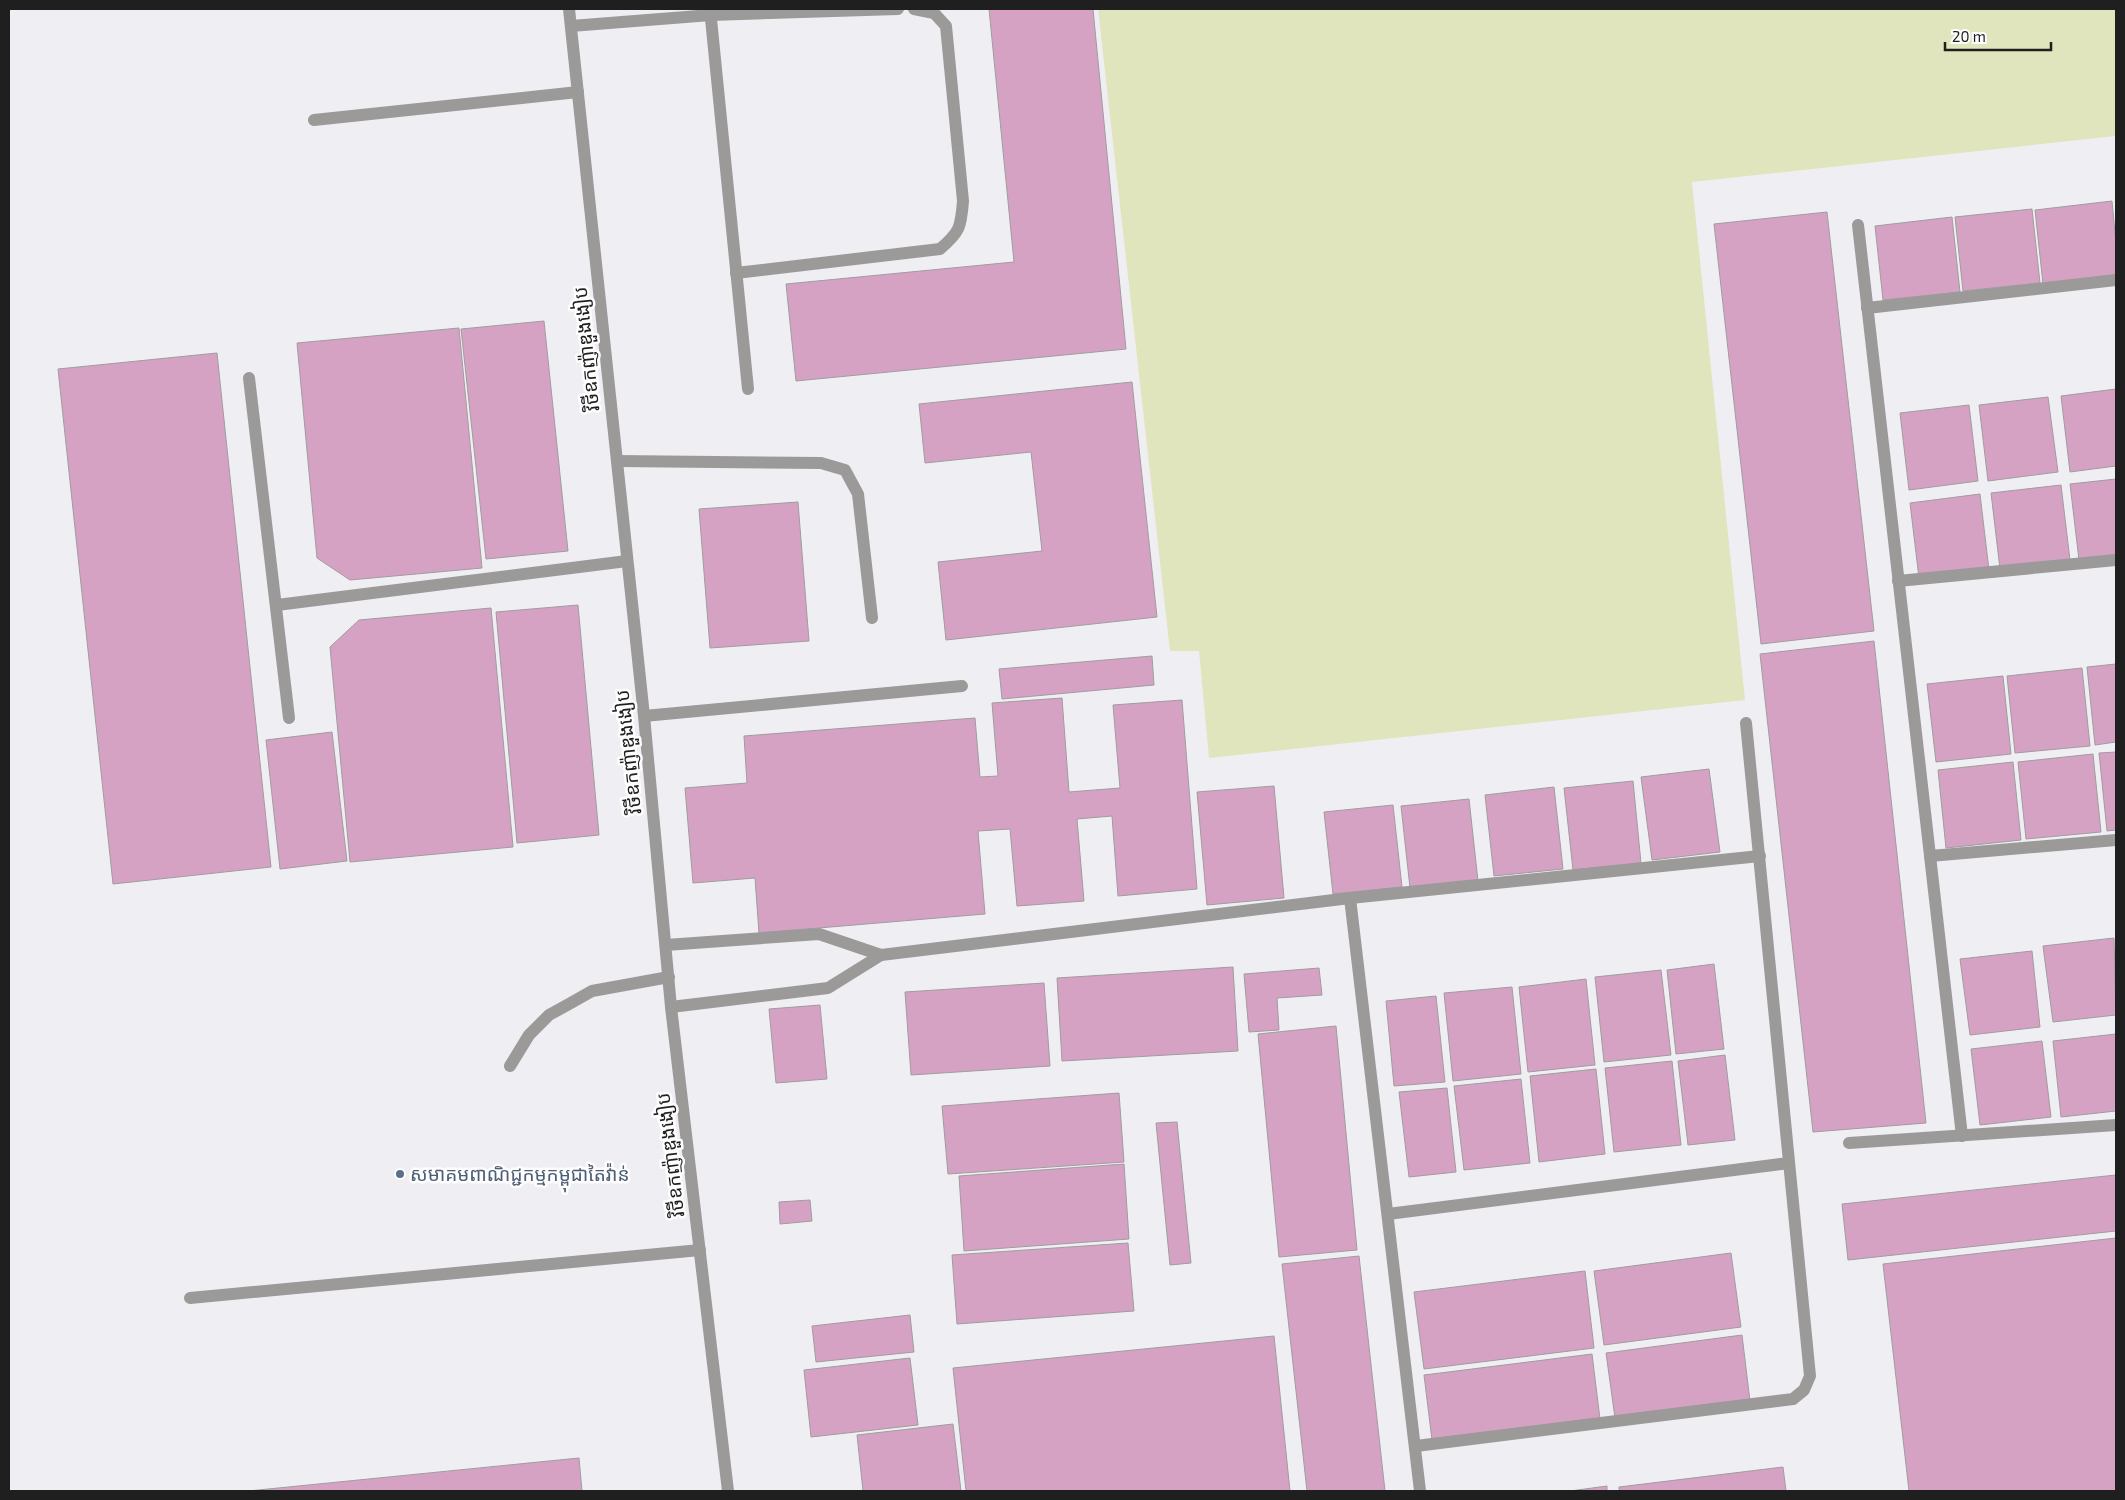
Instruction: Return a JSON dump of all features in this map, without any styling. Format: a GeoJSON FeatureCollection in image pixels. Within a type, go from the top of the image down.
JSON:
{"type":"FeatureCollection","features":[{"type":"Feature","properties":{"kind":"street","name":"វិថីឧកញ៉ាឌួងងៀប"},"geometry":{"type":"LineString","coordinates":[[570,9],[644,716],[671,1006],[728,1491]]}},
{"type":"Feature","properties":{"kind":"street"},"geometry":{"type":"LineString","coordinates":[[571,26],[711,12],[898,9]]}},
{"type":"Feature","properties":{"kind":"street"},"geometry":{"type":"LineString","coordinates":[[736,273],[940,249],[956,236],[962,220],[963,201],[946,26],[934,13],[914,9]]}},
{"type":"Feature","properties":{"kind":"street"},"geometry":{"type":"LineString","coordinates":[[711,12],[748,389]]}},
{"type":"Feature","properties":{"kind":"street"},"geometry":{"type":"LineString","coordinates":[[314,120],[578,92]]}},
{"type":"Feature","properties":{"kind":"street"},"geometry":{"type":"LineString","coordinates":[[1858,225],[1962,1136]]}},
{"type":"Feature","properties":{"kind":"street"},"geometry":{"type":"LineString","coordinates":[[1867,308],[2116,280]]}},
{"type":"Feature","properties":{"kind":"street"},"geometry":{"type":"LineString","coordinates":[[249,378],[289,718]]}},
{"type":"Feature","properties":{"kind":"street"},"geometry":{"type":"LineString","coordinates":[[617,461],[822,463],[845,470],[858,494],[872,618]]}},
{"type":"Feature","properties":{"kind":"street"},"geometry":{"type":"LineString","coordinates":[[1898,581],[2116,560]]}},
{"type":"Feature","properties":{"kind":"street"},"geometry":{"type":"LineString","coordinates":[[277,605],[628,561]]}},
{"type":"Feature","properties":{"kind":"street"},"geometry":{"type":"LineString","coordinates":[[644,716],[962,686]]}},
{"type":"Feature","properties":{"kind":"street"},"geometry":{"type":"LineString","coordinates":[[1416,1446],[1793,1399],[1804,1390],[1810,1376],[1746,723]]}},
{"type":"Feature","properties":{"kind":"street"},"geometry":{"type":"LineString","coordinates":[[1930,856],[2116,840]]}},
{"type":"Feature","properties":{"kind":"street"},"geometry":{"type":"LineString","coordinates":[[671,1006],[828,988],[881,955],[1350,898],[1760,856]]}},
{"type":"Feature","properties":{"kind":"street"},"geometry":{"type":"LineString","coordinates":[[1350,898],[1420,1491]]}},
{"type":"Feature","properties":{"kind":"street"},"geometry":{"type":"LineString","coordinates":[[666,945],[818,934],[881,955]]}},
{"type":"Feature","properties":{"kind":"street"},"geometry":{"type":"LineString","coordinates":[[510,1066],[529,1035],[549,1015],[592,991],[669,976]]}},
{"type":"Feature","properties":{"kind":"street"},"geometry":{"type":"LineString","coordinates":[[1849,1143],[2116,1125]]}},
{"type":"Feature","properties":{"kind":"street"},"geometry":{"type":"LineString","coordinates":[[1388,1214],[1789,1163]]}},
{"type":"Feature","properties":{"kind":"street"},"geometry":{"type":"LineString","coordinates":[[190,1298],[700,1250]]}},
{"type":"Feature","properties":{"kind":"green space"},"geometry":{"type":"Polygon","coordinates":[[[1098,9],[2116,9],[2116,136],[1692,182],[1745,700],[1209,758],[1199,651],[1170,651],[1098,9]]]}},
{"type":"Feature","properties":{"kind":"building"},"geometry":{"type":"Polygon","coordinates":[[[989,9],[1093,9],[1126,349],[796,381],[786,284],[1014,262],[989,9]]]}},
{"type":"Feature","properties":{"kind":"building"},"geometry":{"type":"Polygon","coordinates":[[[2112,201],[2116,244],[2116,276],[2043,284],[2035,210],[2112,201]]]}},
{"type":"Feature","properties":{"kind":"building"},"geometry":{"type":"Polygon","coordinates":[[[2032,209],[2040,283],[1963,291],[1955,217],[2032,209]]]}},
{"type":"Feature","properties":{"kind":"building"},"geometry":{"type":"Polygon","coordinates":[[[1827,212],[1874,631],[1761,644],[1714,224],[1827,212]]]}},
{"type":"Feature","properties":{"kind":"building"},"geometry":{"type":"Polygon","coordinates":[[[1952,217],[1960,292],[1883,300],[1875,226],[1952,217]]]}},
{"type":"Feature","properties":{"kind":"building"},"geometry":{"type":"Polygon","coordinates":[[[544,321],[568,551],[486,559],[461,329],[544,321]]]}},
{"type":"Feature","properties":{"kind":"building"},"geometry":{"type":"Polygon","coordinates":[[[459,328],[482,568],[350,580],[317,558],[297,343],[459,328]]]}},
{"type":"Feature","properties":{"kind":"building"},"geometry":{"type":"Polygon","coordinates":[[[217,353],[271,867],[113,884],[58,369],[217,353]]]}},
{"type":"Feature","properties":{"kind":"building"},"geometry":{"type":"Polygon","coordinates":[[[1132,382],[1157,617],[946,640],[938,562],[1042,551],[1031,452],[925,463],[919,404],[1132,382]]]}},
{"type":"Feature","properties":{"kind":"building"},"geometry":{"type":"Polygon","coordinates":[[[2116,389],[2116,466],[2070,472],[2061,396],[2116,389]]]}},
{"type":"Feature","properties":{"kind":"building"},"geometry":{"type":"Polygon","coordinates":[[[2048,397],[2058,472],[1988,481],[1979,405],[2048,397]]]}},
{"type":"Feature","properties":{"kind":"building"},"geometry":{"type":"Polygon","coordinates":[[[1969,405],[1978,481],[1909,490],[1900,413],[1969,405]]]}},
{"type":"Feature","properties":{"kind":"building"},"geometry":{"type":"Polygon","coordinates":[[[2116,479],[2116,556],[2079,560],[2070,484],[2116,479]]]}},
{"type":"Feature","properties":{"kind":"building"},"geometry":{"type":"Polygon","coordinates":[[[2061,485],[2070,560],[2000,569],[1991,493],[2061,485]]]}},
{"type":"Feature","properties":{"kind":"building"},"geometry":{"type":"Polygon","coordinates":[[[1980,494],[1989,570],[1919,578],[1910,503],[1980,494]]]}},
{"type":"Feature","properties":{"kind":"building"},"geometry":{"type":"Polygon","coordinates":[[[798,502],[809,641],[710,648],[699,509],[798,502]]]}},
{"type":"Feature","properties":{"kind":"building"},"geometry":{"type":"Polygon","coordinates":[[[578,605],[599,835],[517,843],[496,612],[578,605]]]}},
{"type":"Feature","properties":{"kind":"building"},"geometry":{"type":"Polygon","coordinates":[[[491,608],[513,847],[350,862],[330,647],[359,620],[491,608]]]}},
{"type":"Feature","properties":{"kind":"building"},"geometry":{"type":"Polygon","coordinates":[[[1874,641],[1926,1123],[1813,1132],[1760,654],[1874,641]]]}},
{"type":"Feature","properties":{"kind":"building"},"geometry":{"type":"Polygon","coordinates":[[[1152,656],[1154,685],[1002,699],[999,669],[1152,656]]]}},
{"type":"Feature","properties":{"kind":"building"},"geometry":{"type":"Polygon","coordinates":[[[2116,664],[2116,742],[2095,745],[2087,667],[2116,664]]]}},
{"type":"Feature","properties":{"kind":"building"},"geometry":{"type":"Polygon","coordinates":[[[2082,668],[2090,746],[2015,753],[2007,676],[2082,668]]]}},
{"type":"Feature","properties":{"kind":"building"},"geometry":{"type":"Polygon","coordinates":[[[2003,676],[2011,754],[1936,762],[1927,684],[2003,676]]]}},
{"type":"Feature","properties":{"kind":"building"},"geometry":{"type":"Polygon","coordinates":[[[1062,698],[1069,792],[1120,788],[1113,705],[1182,700],[1197,889],[1118,896],[1112,816],[1077,819],[1084,901],[1017,906],[1010,829],[978,831],[985,914],[759,933],[755,878],[693,883],[685,788],[747,783],[744,736],[975,718],[980,777],[998,776],[992,703],[1062,698]]]}},
{"type":"Feature","properties":{"kind":"building"},"geometry":{"type":"Polygon","coordinates":[[[332,732],[347,861],[280,869],[266,740],[332,732]]]}},
{"type":"Feature","properties":{"kind":"building"},"geometry":{"type":"Polygon","coordinates":[[[2116,752],[2116,830],[2107,831],[2099,753],[2116,752]]]}},
{"type":"Feature","properties":{"kind":"building"},"geometry":{"type":"Polygon","coordinates":[[[2093,754],[2101,832],[2026,839],[2018,762],[2093,754]]]}},
{"type":"Feature","properties":{"kind":"building"},"geometry":{"type":"Polygon","coordinates":[[[2013,762],[2021,840],[1946,848],[1938,770],[2013,762]]]}},
{"type":"Feature","properties":{"kind":"building"},"geometry":{"type":"Polygon","coordinates":[[[1709,769],[1720,852],[1652,860],[1641,777],[1709,769]]]}},
{"type":"Feature","properties":{"kind":"building"},"geometry":{"type":"Polygon","coordinates":[[[1633,781],[1641,863],[1573,870],[1564,788],[1633,781]]]}},
{"type":"Feature","properties":{"kind":"building"},"geometry":{"type":"Polygon","coordinates":[[[1274,786],[1284,898],[1207,905],[1197,792],[1274,786]]]}},
{"type":"Feature","properties":{"kind":"building"},"geometry":{"type":"Polygon","coordinates":[[[1554,787],[1563,869],[1494,876],[1485,795],[1554,787]]]}},
{"type":"Feature","properties":{"kind":"building"},"geometry":{"type":"Polygon","coordinates":[[[1469,799],[1478,881],[1410,888],[1401,806],[1469,799]]]}},
{"type":"Feature","properties":{"kind":"building"},"geometry":{"type":"Polygon","coordinates":[[[1393,805],[1402,887],[1333,894],[1324,812],[1393,805]]]}},
{"type":"Feature","properties":{"kind":"building"},"geometry":{"type":"Polygon","coordinates":[[[2114,938],[2116,1015],[2053,1022],[2043,946],[2114,938]]]}},
{"type":"Feature","properties":{"kind":"building"},"geometry":{"type":"Polygon","coordinates":[[[2032,951],[2040,1027],[1970,1035],[1960,959],[2032,951]]]}},
{"type":"Feature","properties":{"kind":"building"},"geometry":{"type":"Polygon","coordinates":[[[1714,964],[1724,1049],[1676,1054],[1667,970],[1714,964]]]}},
{"type":"Feature","properties":{"kind":"building"},"geometry":{"type":"Polygon","coordinates":[[[1233,967],[1238,1051],[1062,1061],[1057,978],[1233,967]]]}},
{"type":"Feature","properties":{"kind":"building"},"geometry":{"type":"Polygon","coordinates":[[[1319,968],[1322,995],[1277,998],[1279,1030],[1249,1032],[1244,974],[1319,968]]]}},
{"type":"Feature","properties":{"kind":"building"},"geometry":{"type":"Polygon","coordinates":[[[1661,970],[1671,1055],[1604,1062],[1595,977],[1661,970]]]}},
{"type":"Feature","properties":{"kind":"building"},"geometry":{"type":"Polygon","coordinates":[[[1586,979],[1595,1065],[1528,1072],[1519,987],[1586,979]]]}},
{"type":"Feature","properties":{"kind":"building"},"geometry":{"type":"Polygon","coordinates":[[[1044,983],[1050,1066],[911,1075],[905,992],[1044,983]]]}},
{"type":"Feature","properties":{"kind":"building"},"geometry":{"type":"Polygon","coordinates":[[[1512,987],[1521,1074],[1453,1081],[1444,993],[1512,987]]]}},
{"type":"Feature","properties":{"kind":"building"},"geometry":{"type":"Polygon","coordinates":[[[1436,996],[1445,1082],[1394,1086],[1386,1001],[1436,996]]]}},
{"type":"Feature","properties":{"kind":"building"},"geometry":{"type":"Polygon","coordinates":[[[820,1005],[827,1079],[776,1083],[769,1009],[820,1005]]]}},
{"type":"Feature","properties":{"kind":"building"},"geometry":{"type":"Polygon","coordinates":[[[1336,1026],[1357,1250],[1279,1257],[1258,1034],[1336,1026]]]}},
{"type":"Feature","properties":{"kind":"building"},"geometry":{"type":"Polygon","coordinates":[[[2116,1034],[2116,1111],[2061,1117],[2053,1041],[2116,1034]]]}},
{"type":"Feature","properties":{"kind":"building"},"geometry":{"type":"Polygon","coordinates":[[[2042,1041],[2051,1117],[1980,1125],[1971,1049],[2042,1041]]]}},
{"type":"Feature","properties":{"kind":"building"},"geometry":{"type":"Polygon","coordinates":[[[1725,1055],[1735,1140],[1688,1145],[1678,1061],[1725,1055]]]}},
{"type":"Feature","properties":{"kind":"building"},"geometry":{"type":"Polygon","coordinates":[[[1672,1061],[1681,1145],[1614,1152],[1605,1068],[1672,1061]]]}},
{"type":"Feature","properties":{"kind":"building"},"geometry":{"type":"Polygon","coordinates":[[[1596,1069],[1605,1154],[1539,1162],[1530,1076],[1596,1069]]]}},
{"type":"Feature","properties":{"kind":"building"},"geometry":{"type":"Polygon","coordinates":[[[1521,1079],[1530,1163],[1464,1170],[1454,1086],[1521,1079]]]}},
{"type":"Feature","properties":{"kind":"building"},"geometry":{"type":"Polygon","coordinates":[[[1447,1088],[1456,1172],[1409,1177],[1399,1092],[1447,1088]]]}},
{"type":"Feature","properties":{"kind":"building"},"geometry":{"type":"Polygon","coordinates":[[[1119,1093],[1124,1162],[948,1174],[942,1106],[1119,1093]]]}},
{"type":"Feature","properties":{"kind":"building"},"geometry":{"type":"Polygon","coordinates":[[[1177,1122],[1191,1263],[1170,1265],[1156,1123],[1177,1122]]]}},
{"type":"Feature","properties":{"kind":"building"},"geometry":{"type":"Polygon","coordinates":[[[1124,1164],[1129,1239],[964,1251],[959,1176],[1124,1164]]]}},
{"type":"Feature","properties":{"kind":"building"},"geometry":{"type":"Polygon","coordinates":[[[2116,1175],[2116,1231],[1848,1260],[1842,1204],[2116,1175]]]}},
{"type":"Feature","properties":{"kind":"building"},"geometry":{"type":"Polygon","coordinates":[[[810,1200],[812,1221],[780,1224],[779,1202],[810,1200]]]}},
{"type":"Feature","properties":{"kind":"building"},"geometry":{"type":"Polygon","coordinates":[[[2116,1238],[2116,1491],[1909,1491],[1883,1264],[2116,1238]]]}},
{"type":"Feature","properties":{"kind":"building"},"geometry":{"type":"Polygon","coordinates":[[[1128,1243],[1134,1311],[957,1324],[952,1255],[1128,1243]]]}},
{"type":"Feature","properties":{"kind":"building"},"geometry":{"type":"Polygon","coordinates":[[[1731,1253],[1741,1327],[1604,1345],[1594,1271],[1731,1253]]]}},
{"type":"Feature","properties":{"kind":"building"},"geometry":{"type":"Polygon","coordinates":[[[1359,1256],[1385,1491],[1307,1491],[1282,1264],[1359,1256]]]}},
{"type":"Feature","properties":{"kind":"building"},"geometry":{"type":"Polygon","coordinates":[[[1585,1271],[1594,1348],[1424,1369],[1414,1292],[1585,1271]]]}},
{"type":"Feature","properties":{"kind":"building"},"geometry":{"type":"Polygon","coordinates":[[[910,1315],[914,1352],[816,1362],[812,1326],[910,1315]]]}},
{"type":"Feature","properties":{"kind":"building"},"geometry":{"type":"Polygon","coordinates":[[[1742,1335],[1750,1401],[1615,1418],[1606,1353],[1742,1335]]]}},
{"type":"Feature","properties":{"kind":"building"},"geometry":{"type":"Polygon","coordinates":[[[1274,1336],[1290,1491],[966,1491],[953,1368],[1274,1336]]]}},
{"type":"Feature","properties":{"kind":"building"},"geometry":{"type":"Polygon","coordinates":[[[1592,1354],[1600,1419],[1432,1440],[1424,1375],[1592,1354]]]}},
{"type":"Feature","properties":{"kind":"building"},"geometry":{"type":"Polygon","coordinates":[[[910,1358],[918,1425],[811,1437],[804,1370],[910,1358]]]}},
{"type":"Feature","properties":{"kind":"building"},"geometry":{"type":"Polygon","coordinates":[[[953,1424],[961,1491],[863,1491],[857,1435],[953,1424]]]}},
{"type":"Feature","properties":{"kind":"building"},"geometry":{"type":"Polygon","coordinates":[[[579,1458],[582,1491],[248,1491],[579,1458]]]}},
{"type":"Feature","properties":{"kind":"building"},"geometry":{"type":"Polygon","coordinates":[[[1783,1467],[1786,1491],[1619,1491],[1619,1487],[1783,1467]]]}},
{"type":"Feature","properties":{"kind":"building"},"geometry":{"type":"Polygon","coordinates":[[[1607,1486],[1607,1491],[1570,1491],[1607,1486]]]}},
{"type":"Feature","properties":{"kind":"place","name":"សមាគមពាណិជ្ជកម្មកម្ពុជាតៃវ៉ាន់"},"geometry":{"type":"Point","coordinates":[400,1174]}}]}
